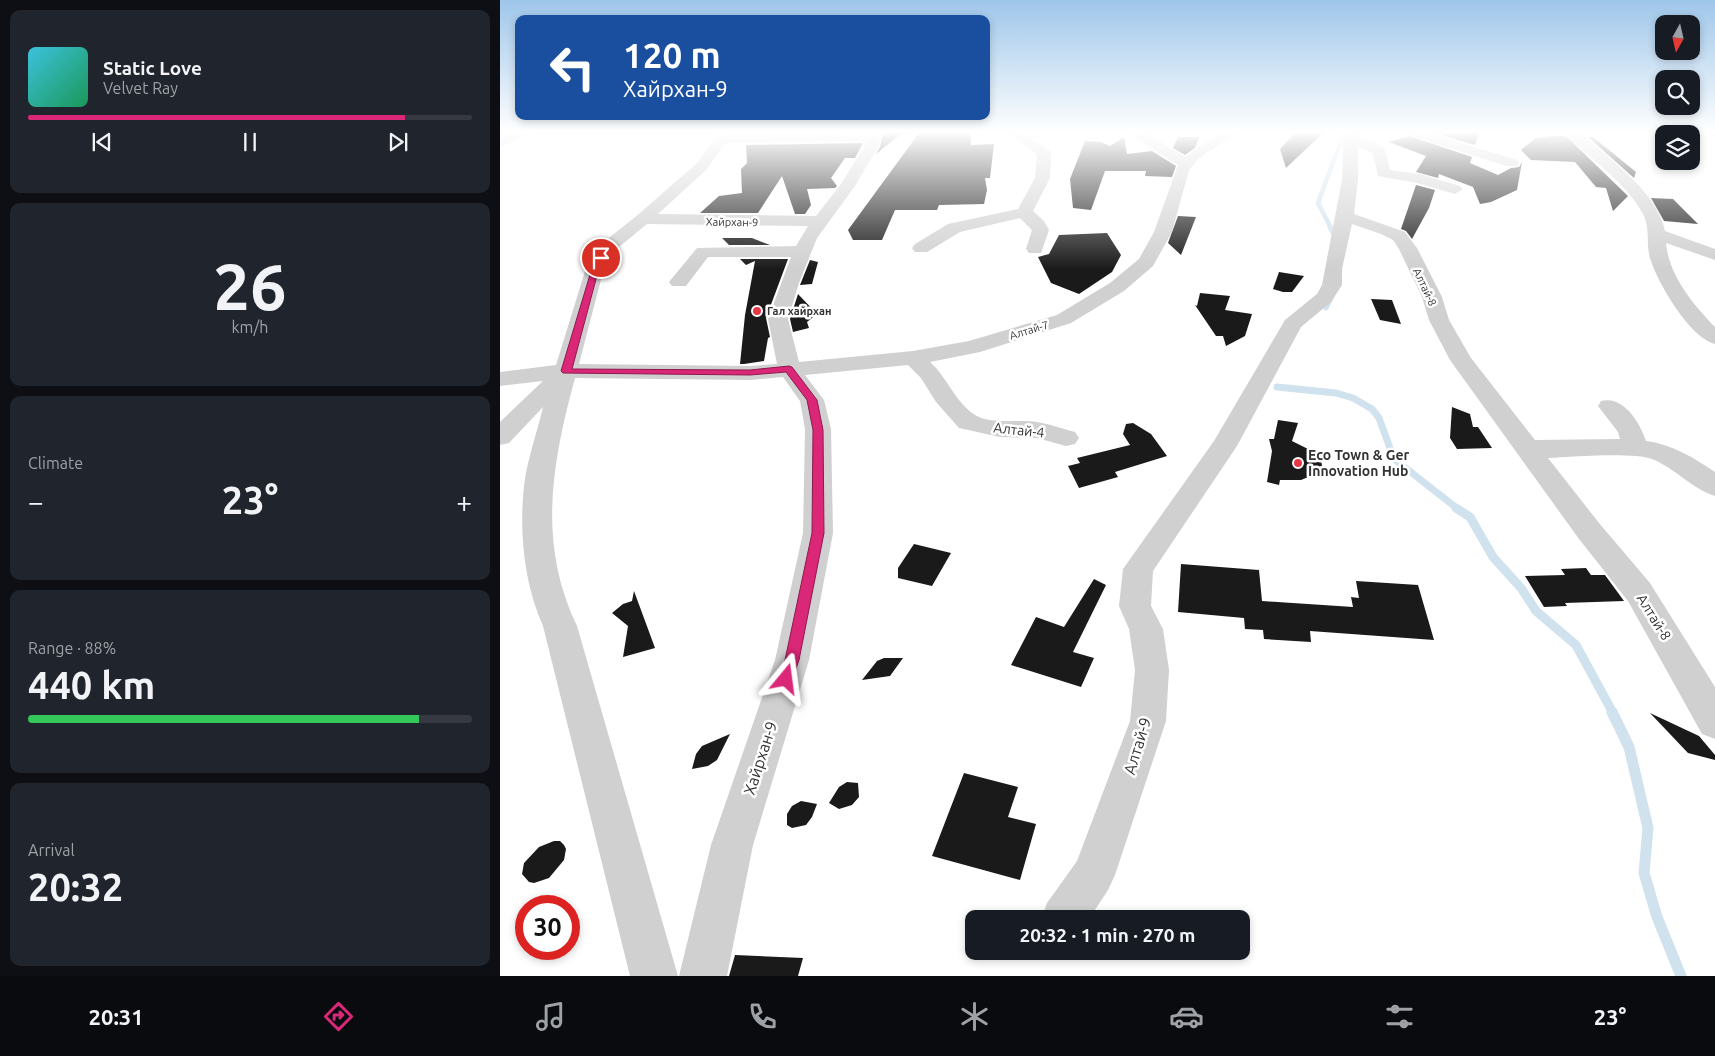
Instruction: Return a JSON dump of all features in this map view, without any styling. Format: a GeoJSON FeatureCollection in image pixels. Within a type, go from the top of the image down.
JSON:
{"type":"FeatureCollection","features":[{"type":"Feature","properties":{"kind":"street","name":"Хайрхан-9"},"geometry":{"type":"LineString","coordinates":[[654,976],[560,626],[549,602],[537,540],[538,485],[566,371],[596,268],[606,250],[644,219],[688,179]]}},
{"type":"Feature","properties":{"kind":"street","name":"Хайрхан-9"},"geometry":{"type":"LineString","coordinates":[[703,976],[732,845],[792,660],[818,533],[818,430],[812,400],[789,369],[778,319],[808,238],[851,179]]}},
{"type":"Feature","properties":{"kind":"street"},"geometry":{"type":"LineString","coordinates":[[921,248],[954,228],[1024,212],[1043,179]]}},
{"type":"Feature","properties":{"kind":"street","name":"Алтай-7"},"geometry":{"type":"LineString","coordinates":[[789,369],[913,358],[972,347],[1064,319],[1117,287],[1146,262],[1162,232],[1179,179]]}},
{"type":"Feature","properties":{"kind":"street"},"geometry":{"type":"LineString","coordinates":[[1345,216],[1350,179]]}},
{"type":"Feature","properties":{"kind":"street"},"geometry":{"type":"LineString","coordinates":[[1416,179],[1455,189]]}},
{"type":"Feature","properties":{"kind":"street"},"geometry":{"type":"LineString","coordinates":[[1621,179],[1638,194],[1652,217],[1658,234],[1658,253],[1662,270],[1678,295],[1715,338]]}},
{"type":"Feature","properties":{"kind":"street"},"geometry":{"type":"LineString","coordinates":[[1024,212],[1042,230],[1035,249]]}},
{"type":"Feature","properties":{"kind":"street","name":"Алтай-8"},"geometry":{"type":"LineString","coordinates":[[1345,216],[1399,236],[1408,248],[1432,297],[1439,320],[1461,360],[1589,531],[1639,592],[1715,721]]}},
{"type":"Feature","properties":{"kind":"street","name":"Алтай-9"},"geometry":{"type":"LineString","coordinates":[[1069,910],[1093,875],[1148,721],[1152,670],[1146,629],[1135,606],[1138,569],[1157,539],[1177,514],[1224,446],[1292,324],[1324,298],[1332,285],[1333,269],[1345,216]]}},
{"type":"Feature","properties":{"kind":"street","name":"Хайрхан-9"},"geometry":{"type":"LineString","coordinates":[[644,219],[766,222],[821,221]]}},
{"type":"Feature","properties":{"kind":"street"},"geometry":{"type":"LineString","coordinates":[[1658,234],[1715,255]]}},
{"type":"Feature","properties":{"kind":"street"},"geometry":{"type":"LineString","coordinates":[[679,282],[703,252],[802,251]]}},
{"type":"Feature","properties":{"kind":"street","name":"Алтай-4"},"geometry":{"type":"LineString","coordinates":[[913,358],[930,374],[944,397],[968,422],[1000,429],[1038,430],[1066,438]]}},
{"type":"Feature","properties":{"kind":"street"},"geometry":{"type":"LineString","coordinates":[[500,379],[566,371],[750,373],[789,369]]}},
{"type":"Feature","properties":{"kind":"street"},"geometry":{"type":"LineString","coordinates":[[500,437],[566,371]]}},
{"type":"Feature","properties":{"kind":"street"},"geometry":{"type":"LineString","coordinates":[[1610,406],[1630,430],[1636,448]]}},
{"type":"Feature","properties":{"kind":"street"},"geometry":{"type":"LineString","coordinates":[[1527,449],[1636,448],[1658,451],[1685,465],[1715,486]]}},
{"type":"Feature","properties":{"kind":"building"},"geometry":{"type":"Polygon","coordinates":[[[741,179],[780,179],[758,213],[700,213],[719,196],[742,193],[741,179]]]}},
{"type":"Feature","properties":{"kind":"building"},"geometry":{"type":"Polygon","coordinates":[[[783,179],[831,179],[837,186],[835,188],[807,189],[811,205],[805,214],[795,214],[783,179]]]}},
{"type":"Feature","properties":{"kind":"building"},"geometry":{"type":"Polygon","coordinates":[[[886,179],[985,179],[987,190],[984,204],[939,205],[937,210],[895,210],[882,240],[853,240],[848,230],[886,179]]]}},
{"type":"Feature","properties":{"kind":"building"},"geometry":{"type":"Polygon","coordinates":[[[1070,179],[1102,179],[1091,210],[1073,208],[1070,179]]]}},
{"type":"Feature","properties":{"kind":"building"},"geometry":{"type":"Polygon","coordinates":[[[1451,179],[1519,179],[1517,190],[1491,202],[1480,204],[1473,187],[1451,179]]]}},
{"type":"Feature","properties":{"kind":"building"},"geometry":{"type":"Polygon","coordinates":[[[1589,179],[1610,179],[1628,196],[1613,211],[1606,188],[1596,187],[1589,179]]]}},
{"type":"Feature","properties":{"kind":"building"},"geometry":{"type":"Polygon","coordinates":[[[1416,185],[1435,190],[1429,208],[1412,239],[1406,231],[1401,229],[1416,185]]]}},
{"type":"Feature","properties":{"kind":"building"},"geometry":{"type":"Polygon","coordinates":[[[1651,198],[1673,199],[1698,224],[1664,221],[1651,198]]]}},
{"type":"Feature","properties":{"kind":"building"},"geometry":{"type":"Polygon","coordinates":[[[1178,216],[1196,217],[1181,255],[1168,243],[1178,216]]]}},
{"type":"Feature","properties":{"kind":"building"},"geometry":{"type":"Polygon","coordinates":[[[1107,233],[1121,255],[1112,272],[1079,294],[1051,283],[1038,257],[1049,254],[1059,235],[1107,233]]]}},
{"type":"Feature","properties":{"kind":"building"},"geometry":{"type":"Polygon","coordinates":[[[722,238],[752,238],[770,245],[729,245],[722,238]]]}},
{"type":"Feature","properties":{"kind":"building"},"geometry":{"type":"Polygon","coordinates":[[[740,259],[788,259],[766,318],[770,337],[768,338],[764,361],[744,364],[740,364],[745,315],[755,261],[746,265],[740,259]]]}},
{"type":"Feature","properties":{"kind":"building"},"geometry":{"type":"Polygon","coordinates":[[[810,260],[818,262],[812,284],[800,285],[810,260]]]}},
{"type":"Feature","properties":{"kind":"building"},"geometry":{"type":"Polygon","coordinates":[[[1279,272],[1304,276],[1292,292],[1283,292],[1273,289],[1279,272]]]}},
{"type":"Feature","properties":{"kind":"building"},"geometry":{"type":"Polygon","coordinates":[[[1200,293],[1230,296],[1225,310],[1252,314],[1245,336],[1226,346],[1223,336],[1216,336],[1195,305],[1197,306],[1200,293]]]}},
{"type":"Feature","properties":{"kind":"building"},"geometry":{"type":"Polygon","coordinates":[[[798,294],[817,314],[807,322],[809,328],[793,332],[790,319],[798,294]]]}},
{"type":"Feature","properties":{"kind":"building"},"geometry":{"type":"Polygon","coordinates":[[[1371,299],[1392,300],[1401,324],[1380,320],[1371,299]]]}},
{"type":"Feature","properties":{"kind":"building"},"geometry":{"type":"Polygon","coordinates":[[[1452,407],[1470,414],[1473,427],[1478,427],[1492,448],[1457,449],[1450,438],[1452,407]]]}},
{"type":"Feature","properties":{"kind":"building","name":"Eco Town & Ger Innovation Hub"},"geometry":{"type":"Polygon","coordinates":[[[1278,420],[1298,423],[1292,441],[1320,455],[1323,471],[1301,480],[1280,480],[1279,485],[1267,482],[1272,451],[1269,439],[1274,439],[1278,420]]]}},
{"type":"Feature","properties":{"kind":"building"},"geometry":{"type":"Polygon","coordinates":[[[1133,423],[1151,434],[1167,456],[1115,472],[1118,477],[1079,488],[1068,466],[1080,463],[1077,458],[1130,445],[1123,434],[1126,424],[1133,423]]]}},
{"type":"Feature","properties":{"kind":"building"},"geometry":{"type":"Polygon","coordinates":[[[914,544],[951,553],[932,586],[898,578],[898,568],[914,544]]]}},
{"type":"Feature","properties":{"kind":"building"},"geometry":{"type":"Polygon","coordinates":[[[1181,564],[1259,570],[1262,601],[1353,607],[1351,597],[1359,598],[1356,581],[1418,585],[1434,640],[1310,631],[1311,642],[1264,639],[1263,630],[1245,629],[1244,618],[1178,612],[1181,564]]]}},
{"type":"Feature","properties":{"kind":"building"},"geometry":{"type":"Polygon","coordinates":[[[1586,568],[1591,575],[1605,575],[1624,601],[1565,603],[1567,606],[1544,607],[1525,576],[1565,575],[1561,569],[1586,568]]]}},
{"type":"Feature","properties":{"kind":"building"},"geometry":{"type":"Polygon","coordinates":[[[1094,579],[1106,585],[1073,652],[1094,658],[1081,687],[1011,665],[1036,617],[1064,627],[1094,579]]]}},
{"type":"Feature","properties":{"kind":"building"},"geometry":{"type":"Polygon","coordinates":[[[634,591],[655,648],[623,657],[628,626],[612,613],[623,604],[632,601],[634,591]]]}},
{"type":"Feature","properties":{"kind":"building"},"geometry":{"type":"Polygon","coordinates":[[[884,658],[903,658],[890,676],[862,680],[877,661],[884,658]]]}},
{"type":"Feature","properties":{"kind":"building"},"geometry":{"type":"Polygon","coordinates":[[[1650,713],[1699,736],[1715,755],[1715,760],[1688,753],[1650,713]]]}},
{"type":"Feature","properties":{"kind":"building"},"geometry":{"type":"Polygon","coordinates":[[[730,734],[717,760],[708,766],[692,769],[696,754],[702,746],[730,734]]]}},
{"type":"Feature","properties":{"kind":"building"},"geometry":{"type":"Polygon","coordinates":[[[964,773],[1018,787],[1008,817],[1036,824],[1020,880],[932,856],[964,773]]]}},
{"type":"Feature","properties":{"kind":"building"},"geometry":{"type":"Polygon","coordinates":[[[847,782],[858,783],[859,797],[852,805],[839,809],[829,803],[839,787],[847,782]]]}},
{"type":"Feature","properties":{"kind":"building"},"geometry":{"type":"Polygon","coordinates":[[[801,801],[817,804],[812,817],[806,825],[792,828],[787,825],[787,814],[792,806],[801,801]]]}},
{"type":"Feature","properties":{"kind":"building"},"geometry":{"type":"Polygon","coordinates":[[[554,841],[560,841],[564,845],[566,849],[564,860],[549,878],[534,883],[529,882],[522,874],[524,863],[539,847],[554,841]]]}},
{"type":"Feature","properties":{"kind":"building"},"geometry":{"type":"Polygon","coordinates":[[[735,955],[803,958],[798,976],[729,976],[735,955]]]}},
{"type":"Feature","properties":{"kind":"waterway"},"geometry":{"type":"LineString","coordinates":[[1327,179],[1318,203],[1331,228]]}},
{"type":"Feature","properties":{"kind":"waterway"},"geometry":{"type":"LineString","coordinates":[[1330,227],[1337,241]]}},
{"type":"Feature","properties":{"kind":"waterway"},"geometry":{"type":"LineString","coordinates":[[1326,308],[1333,294]]}},
{"type":"Feature","properties":{"kind":"waterway"},"geometry":{"type":"LineString","coordinates":[[1277,387],[1336,393],[1353,398],[1372,409],[1379,418],[1394,459],[1458,509]]}},
{"type":"Feature","properties":{"kind":"waterway"},"geometry":{"type":"LineString","coordinates":[[1456,508],[1470,517],[1493,557],[1521,588],[1536,611],[1576,645],[1613,713]]}},
{"type":"Feature","properties":{"kind":"waterway"},"geometry":{"type":"LineString","coordinates":[[1612,712],[1629,747],[1648,828],[1644,873],[1657,917],[1681,976]]}},
{"type":"Feature","properties":{"kind":"place","name":"Гал хайрхан"},"geometry":{"type":"Point","coordinates":[757,311]}},
{"type":"Feature","properties":{"kind":"place","name":"Eco Town & Ger Innovation Hub"},"geometry":{"type":"Point","coordinates":[1298,463]}},
{"type":"Feature","properties":{"kind":"route"},"geometry":{"type":"LineString","coordinates":[[601,258],[581,314],[566,371],[750,373],[789,369],[812,400],[818,430],[818,533],[792,660],[786,679]]}}]}
